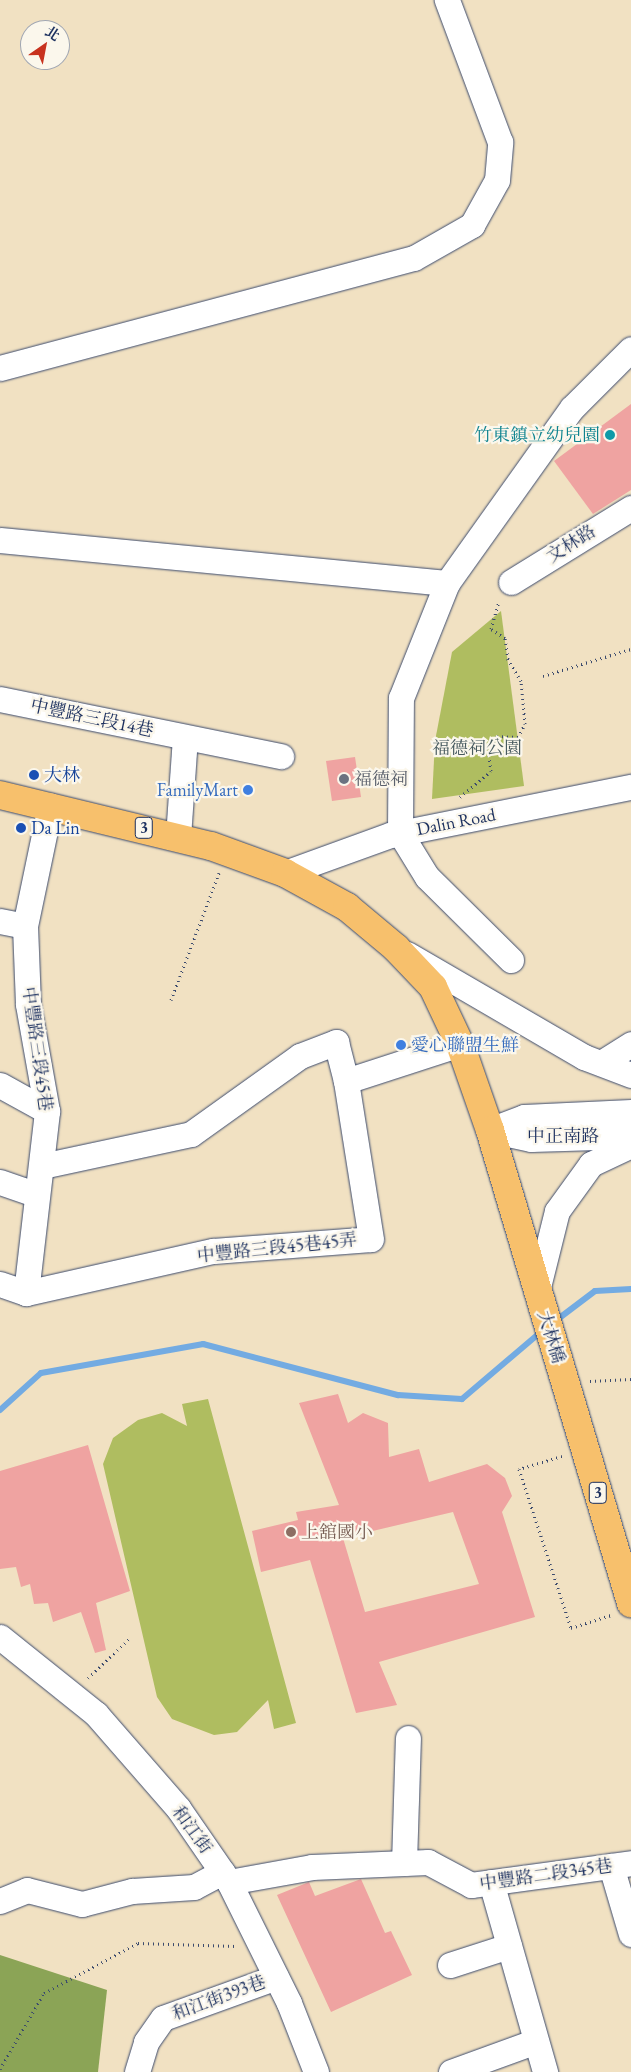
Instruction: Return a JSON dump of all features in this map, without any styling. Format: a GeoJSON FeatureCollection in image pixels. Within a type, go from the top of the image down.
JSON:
{"type":"FeatureCollection","features":[{"type":"Feature","properties":{"kind":"main road","name":"3"},"geometry":{"type":"LineString","coordinates":[[0,795],[178,837],[228,852],[285,873],[347,907],[396,948],[433,987],[460,1044],[490,1130],[537,1292]]}},
{"type":"Feature","properties":{"kind":"main road","name":"大林橋"},"geometry":{"type":"LineString","coordinates":[[537,1292],[565,1383]]}},
{"type":"Feature","properties":{"kind":"main road","name":"3"},"geometry":{"type":"LineString","coordinates":[[565,1383],[585,1448],[623,1609]]}},
{"type":"Feature","properties":{"kind":"street"},"geometry":{"type":"LineString","coordinates":[[0,368],[414,258],[472,225],[496,180],[500,142],[447,0]]}},
{"type":"Feature","properties":{"kind":"street"},"geometry":{"type":"LineString","coordinates":[[511,960],[427,877],[400,833],[401,698],[447,583],[572,408],[631,350]]}},
{"type":"Feature","properties":{"kind":"street","name":"文林路"},"geometry":{"type":"LineString","coordinates":[[511,582],[631,508]]}},
{"type":"Feature","properties":{"kind":"street"},"geometry":{"type":"LineString","coordinates":[[0,540],[447,583]]}},
{"type":"Feature","properties":{"kind":"street","name":"中豐路三段14巷"},"geometry":{"type":"LineString","coordinates":[[0,699],[281,756]]}},
{"type":"Feature","properties":{"kind":"street"},"geometry":{"type":"LineString","coordinates":[[178,837],[185,738]]}},
{"type":"Feature","properties":{"kind":"street","name":"Dalin Road"},"geometry":{"type":"LineString","coordinates":[[285,873],[400,833],[631,787]]}},
{"type":"Feature","properties":{"kind":"street","name":"中豐路三段45巷"},"geometry":{"type":"LineString","coordinates":[[26,1293],[47,1111],[28,1004],[25,926],[50,806]]}},
{"type":"Feature","properties":{"kind":"street"},"geometry":{"type":"LineString","coordinates":[[0,921],[25,926]]}},
{"type":"Feature","properties":{"kind":"street"},"geometry":{"type":"LineString","coordinates":[[396,948],[601,1064],[631,1075]]}},
{"type":"Feature","properties":{"kind":"street"},"geometry":{"type":"LineString","coordinates":[[42,1166],[191,1134],[300,1056],[336,1042],[346,1081],[460,1044]]}},
{"type":"Feature","properties":{"kind":"street"},"geometry":{"type":"LineString","coordinates":[[601,1064],[631,1044]]}},
{"type":"Feature","properties":{"kind":"street","name":"中豐路三段45巷45弄"},"geometry":{"type":"LineString","coordinates":[[26,1293],[213,1251],[371,1239],[346,1081]]}},
{"type":"Feature","properties":{"kind":"street"},"geometry":{"type":"LineString","coordinates":[[0,1085],[47,1111]]}},
{"type":"Feature","properties":{"kind":"street","name":"中正南路"},"geometry":{"type":"LineString","coordinates":[[490,1130],[524,1116],[631,1112]]}},
{"type":"Feature","properties":{"kind":"street","name":"中正南路"},"geometry":{"type":"LineString","coordinates":[[490,1130],[531,1139],[631,1136]]}},
{"type":"Feature","properties":{"kind":"street"},"geometry":{"type":"LineString","coordinates":[[537,1292],[557,1211],[592,1164],[631,1146]]}},
{"type":"Feature","properties":{"kind":"street"},"geometry":{"type":"LineString","coordinates":[[0,1182],[37,1195]]}},
{"type":"Feature","properties":{"kind":"street"},"geometry":{"type":"LineString","coordinates":[[0,1284],[26,1293]]}},
{"type":"Feature","properties":{"kind":"street","name":"和江街"},"geometry":{"type":"LineString","coordinates":[[0,1637],[96,1714],[178,1808],[226,1877],[276,1977],[316,2072]]}},
{"type":"Feature","properties":{"kind":"street"},"geometry":{"type":"LineString","coordinates":[[404,1863],[408,1738]]}},
{"type":"Feature","properties":{"kind":"street","name":"中豐路二段345巷"},"geometry":{"type":"LineString","coordinates":[[0,1901],[27,1890],[82,1904],[132,1891],[194,1887],[226,1877],[312,1867],[428,1862],[471,1885],[621,1864]]}},
{"type":"Feature","properties":{"kind":"street"},"geometry":{"type":"LineString","coordinates":[[621,1864],[631,1934]]}},
{"type":"Feature","properties":{"kind":"street"},"geometry":{"type":"LineString","coordinates":[[491,1882],[545,2072]]}},
{"type":"Feature","properties":{"kind":"street"},"geometry":{"type":"LineString","coordinates":[[450,1965],[509,1946]]}},
{"type":"Feature","properties":{"kind":"street","name":"和江街393巷"},"geometry":{"type":"LineString","coordinates":[[137,2072],[146,2042],[163,2018],[276,1977]]}},
{"type":"Feature","properties":{"kind":"street"},"geometry":{"type":"LineString","coordinates":[[451,2072],[536,2041]]}},
{"type":"Feature","properties":{"kind":"path"},"geometry":{"type":"LineString","coordinates":[[455,822],[460,795],[491,771],[488,750],[492,743],[498,736],[518,737],[526,724],[521,682],[508,659],[505,638],[491,629],[497,597],[511,582]]}},
{"type":"Feature","properties":{"kind":"path"},"geometry":{"type":"LineString","coordinates":[[543,676],[631,649]]}},
{"type":"Feature","properties":{"kind":"path"},"geometry":{"type":"LineString","coordinates":[[172,1000],[228,852]]}},
{"type":"Feature","properties":{"kind":"path"},"geometry":{"type":"LineString","coordinates":[[565,1383],[631,1379]]}},
{"type":"Feature","properties":{"kind":"path"},"geometry":{"type":"LineString","coordinates":[[585,1448],[519,1470],[571,1628],[623,1609]]}},
{"type":"Feature","properties":{"kind":"path"},"geometry":{"type":"LineString","coordinates":[[72,1694],[130,1638]]}},
{"type":"Feature","properties":{"kind":"path"},"geometry":{"type":"LineString","coordinates":[[0,2069],[44,1993],[138,1943],[261,1946]]}},
{"type":"Feature","properties":{"kind":"green space","name":"福德祠公園"},"geometry":{"type":"Polygon","coordinates":[[[501,611],[524,786],[432,799],[435,741],[452,652],[501,611]]]}},
{"type":"Feature","properties":{"kind":"green space"},"geometry":{"type":"Polygon","coordinates":[[[208,1399],[296,1723],[274,1729],[268,1700],[237,1732],[214,1735],[172,1719],[157,1697],[103,1464],[113,1438],[138,1420],[162,1413],[187,1426],[182,1404],[208,1399]]]}},
{"type":"Feature","properties":{"kind":"green space"},"geometry":{"type":"Polygon","coordinates":[[[0,1955],[107,1990],[98,2072],[0,2072],[0,1955]]]}},
{"type":"Feature","properties":{"kind":"building","name":"竹東鎮立幼兒園"},"geometry":{"type":"Polygon","coordinates":[[[631,404],[631,490],[593,514],[554,461],[631,404]]]}},
{"type":"Feature","properties":{"kind":"building","name":"福德祠"},"geometry":{"type":"Polygon","coordinates":[[[355,757],[361,797],[332,801],[326,761],[355,757]]]}},
{"type":"Feature","properties":{"kind":"building"},"geometry":{"type":"Polygon","coordinates":[[[338,1394],[348,1423],[363,1413],[388,1423],[389,1457],[419,1449],[429,1482],[487,1464],[505,1478],[512,1496],[502,1512],[535,1617],[379,1662],[397,1705],[356,1713],[310,1560],[261,1572],[252,1531],[298,1520],[296,1512],[339,1505],[299,1403],[338,1394]],[[453,1512],[343,1538],[365,1612],[479,1584],[453,1512]]]}},
{"type":"Feature","properties":{"kind":"building"},"geometry":{"type":"Polygon","coordinates":[[[88,1445],[130,1591],[96,1603],[106,1650],[95,1653],[81,1612],[53,1622],[48,1603],[34,1604],[30,1584],[21,1587],[16,1567],[0,1569],[0,1471],[88,1445]]]}},
{"type":"Feature","properties":{"kind":"building"},"geometry":{"type":"Polygon","coordinates":[[[361,1879],[385,1933],[391,1931],[412,1975],[331,2012],[277,1895],[309,1882],[315,1896],[361,1879]]]}},
{"type":"Feature","properties":{"kind":"waterway"},"geometry":{"type":"LineString","coordinates":[[554,1322],[595,1291],[631,1289]]}},
{"type":"Feature","properties":{"kind":"waterway"},"geometry":{"type":"LineString","coordinates":[[0,1410],[41,1373],[203,1344],[398,1395],[462,1399],[542,1331]]}},
{"type":"Feature","properties":{"kind":"place","name":"竹東鎮立幼兒園"},"geometry":{"type":"Point","coordinates":[610,435]}},
{"type":"Feature","properties":{"kind":"place","name":"大林"},"geometry":{"type":"Point","coordinates":[34,775]}},
{"type":"Feature","properties":{"kind":"place","name":"福德祠"},"geometry":{"type":"Point","coordinates":[344,779]}},
{"type":"Feature","properties":{"kind":"place","name":"FamilyMart"},"geometry":{"type":"Point","coordinates":[248,790]}},
{"type":"Feature","properties":{"kind":"place","name":"Da Lin"},"geometry":{"type":"Point","coordinates":[21,828]}},
{"type":"Feature","properties":{"kind":"place","name":"愛心聯盟生鮮"},"geometry":{"type":"Point","coordinates":[401,1045]}},
{"type":"Feature","properties":{"kind":"place","name":"上舘國小"},"geometry":{"type":"Point","coordinates":[291,1532]}}]}
